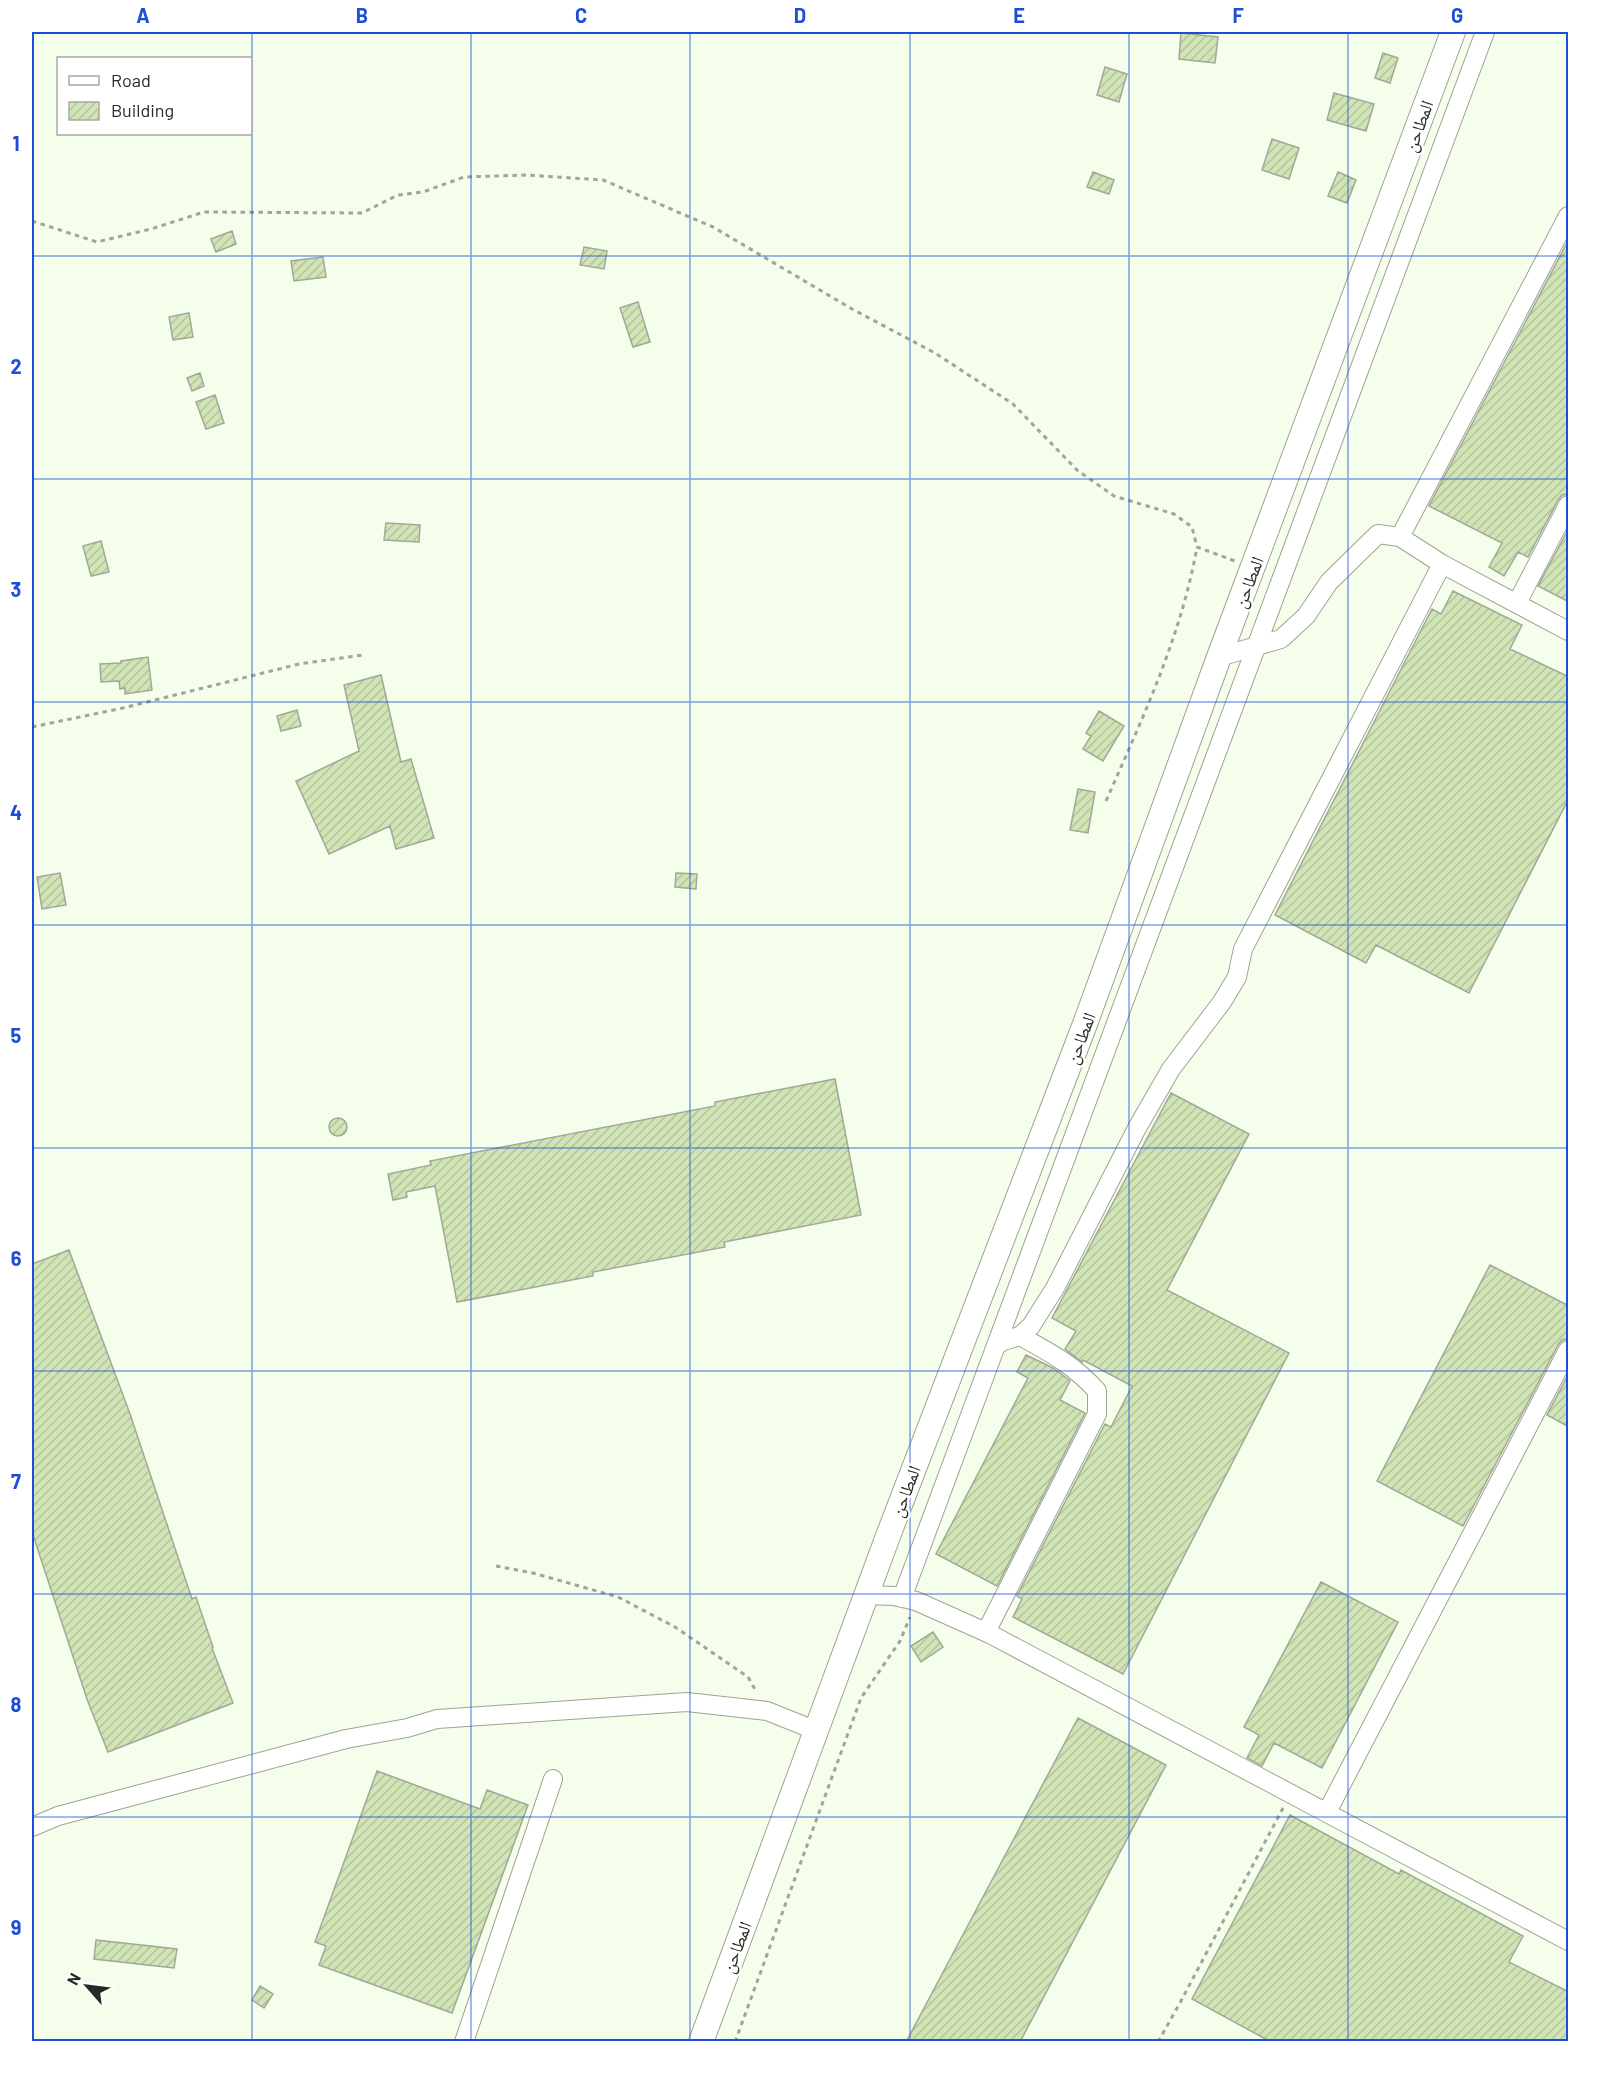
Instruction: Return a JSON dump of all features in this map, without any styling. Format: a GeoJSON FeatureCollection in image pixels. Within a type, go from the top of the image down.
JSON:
{"type":"FeatureCollection","features":[{"type":"Feature","properties":{"kind":"main road","name":"المطاحن"},"geometry":{"type":"LineString","coordinates":[[700,2042],[866,1594],[1085,1024],[1219,657],[1453,32]]}},
{"type":"Feature","properties":{"kind":"street"},"geometry":{"type":"LineString","coordinates":[[909,1600],[997,1345],[1485,32]]}},
{"type":"Feature","properties":{"kind":"street"},"geometry":{"type":"LineString","coordinates":[[1400,537],[1569,216]]}},
{"type":"Feature","properties":{"kind":"street"},"geometry":{"type":"LineString","coordinates":[[1517,603],[1569,505]]}},
{"type":"Feature","properties":{"kind":"street"},"geometry":{"type":"LineString","coordinates":[[1219,657],[1281,639],[1306,616],[1329,582],[1378,534],[1400,537],[1442,564],[1569,631]]}},
{"type":"Feature","properties":{"kind":"street"},"geometry":{"type":"LineString","coordinates":[[997,1345],[1020,1336],[1031,1326],[1055,1288],[1137,1128],[1171,1069],[1222,1002],[1237,977],[1243,949],[1442,564]]}},
{"type":"Feature","properties":{"kind":"street"},"geometry":{"type":"LineString","coordinates":[[986,1632],[1097,1414],[1097,1391],[1081,1373],[1060,1358],[1020,1336]]}},
{"type":"Feature","properties":{"kind":"street"},"geometry":{"type":"LineString","coordinates":[[1327,1812],[1569,1350]]}},
{"type":"Feature","properties":{"kind":"street"},"geometry":{"type":"LineString","coordinates":[[866,1594],[909,1600],[986,1632],[1569,1941]]}},
{"type":"Feature","properties":{"kind":"street"},"geometry":{"type":"LineString","coordinates":[[32,1827],[58,1816],[323,1745],[407,1728],[437,1719],[687,1702],[767,1711],[817,1731]]}},
{"type":"Feature","properties":{"kind":"street"},"geometry":{"type":"LineString","coordinates":[[464,2042],[553,1779]]}},
{"type":"Feature","properties":{"kind":"path"},"geometry":{"type":"LineString","coordinates":[[32,221],[97,242],[151,229],[204,212],[362,213],[399,195],[423,192],[464,177],[526,175],[603,180],[713,226],[852,309],[935,353],[1013,404],[1077,470],[1114,496],[1174,514],[1192,528],[1197,547],[1187,597],[1173,645],[1106,801]]}},
{"type":"Feature","properties":{"kind":"path"},"geometry":{"type":"LineString","coordinates":[[1197,547],[1254,568]]}},
{"type":"Feature","properties":{"kind":"path"},"geometry":{"type":"LineString","coordinates":[[32,727],[123,708],[299,664],[363,655]]}},
{"type":"Feature","properties":{"kind":"path"},"geometry":{"type":"LineString","coordinates":[[496,1566],[533,1573],[618,1597],[675,1627],[748,1677],[767,1711]]}},
{"type":"Feature","properties":{"kind":"path"},"geometry":{"type":"LineString","coordinates":[[735,2042],[861,1698],[900,1641],[909,1600]]}},
{"type":"Feature","properties":{"kind":"path"},"geometry":{"type":"LineString","coordinates":[[1158,2042],[1291,1793]]}},
{"type":"Feature","properties":{"kind":"building"},"geometry":{"type":"Polygon","coordinates":[[[1181,33],[1218,37],[1215,63],[1179,59],[1181,33]]]}},
{"type":"Feature","properties":{"kind":"building"},"geometry":{"type":"Polygon","coordinates":[[[1383,53],[1398,58],[1390,83],[1375,78],[1383,53]]]}},
{"type":"Feature","properties":{"kind":"building"},"geometry":{"type":"Polygon","coordinates":[[[1105,67],[1127,74],[1119,102],[1097,95],[1105,67]]]}},
{"type":"Feature","properties":{"kind":"building"},"geometry":{"type":"Polygon","coordinates":[[[1334,93],[1374,104],[1366,131],[1327,120],[1334,93]]]}},
{"type":"Feature","properties":{"kind":"building"},"geometry":{"type":"Polygon","coordinates":[[[1272,139],[1299,148],[1289,179],[1262,170],[1272,139]]]}},
{"type":"Feature","properties":{"kind":"building"},"geometry":{"type":"Polygon","coordinates":[[[1093,172],[1114,180],[1109,194],[1087,187],[1093,172]]]}},
{"type":"Feature","properties":{"kind":"building"},"geometry":{"type":"Polygon","coordinates":[[[1338,172],[1356,180],[1347,203],[1328,196],[1338,172]]]}},
{"type":"Feature","properties":{"kind":"building"},"geometry":{"type":"Polygon","coordinates":[[[232,231],[236,244],[216,252],[211,239],[232,231]]]}},
{"type":"Feature","properties":{"kind":"building"},"geometry":{"type":"Polygon","coordinates":[[[1569,239],[1569,494],[1562,495],[1558,500],[1528,557],[1518,552],[1504,576],[1489,567],[1502,543],[1429,506],[1569,239]]]}},
{"type":"Feature","properties":{"kind":"building"},"geometry":{"type":"Polygon","coordinates":[[[584,247],[607,251],[604,269],[580,265],[584,247]]]}},
{"type":"Feature","properties":{"kind":"building"},"geometry":{"type":"Polygon","coordinates":[[[323,257],[326,277],[294,281],[291,261],[323,257]]]}},
{"type":"Feature","properties":{"kind":"building"},"geometry":{"type":"Polygon","coordinates":[[[638,302],[650,342],[633,347],[620,308],[638,302]]]}},
{"type":"Feature","properties":{"kind":"building"},"geometry":{"type":"Polygon","coordinates":[[[189,313],[193,337],[173,340],[169,317],[189,313]]]}},
{"type":"Feature","properties":{"kind":"building"},"geometry":{"type":"Polygon","coordinates":[[[200,373],[204,386],[192,391],[187,378],[200,373]]]}},
{"type":"Feature","properties":{"kind":"building"},"geometry":{"type":"Polygon","coordinates":[[[215,395],[224,423],[206,429],[196,402],[215,395]]]}},
{"type":"Feature","properties":{"kind":"building"},"geometry":{"type":"Polygon","coordinates":[[[386,523],[420,525],[419,542],[384,540],[386,523]]]}},
{"type":"Feature","properties":{"kind":"building"},"geometry":{"type":"Polygon","coordinates":[[[1569,528],[1569,602],[1538,586],[1569,528]]]}},
{"type":"Feature","properties":{"kind":"building"},"geometry":{"type":"Polygon","coordinates":[[[101,541],[109,572],[91,576],[83,546],[101,541]]]}},
{"type":"Feature","properties":{"kind":"building"},"geometry":{"type":"Polygon","coordinates":[[[1453,591],[1522,625],[1510,649],[1569,677],[1569,798],[1469,993],[1376,945],[1366,963],[1275,915],[1432,609],[1441,614],[1453,591]]]}},
{"type":"Feature","properties":{"kind":"building"},"geometry":{"type":"Polygon","coordinates":[[[148,657],[152,690],[125,694],[125,688],[120,689],[119,681],[101,682],[100,664],[121,663],[121,661],[148,657]]]}},
{"type":"Feature","properties":{"kind":"building"},"geometry":{"type":"Polygon","coordinates":[[[381,675],[401,762],[411,759],[434,838],[396,849],[390,826],[329,854],[296,781],[359,751],[344,685],[381,675]]]}},
{"type":"Feature","properties":{"kind":"building"},"geometry":{"type":"Polygon","coordinates":[[[297,710],[301,726],[281,731],[277,716],[297,710]]]}},
{"type":"Feature","properties":{"kind":"building"},"geometry":{"type":"Polygon","coordinates":[[[1099,711],[1124,726],[1103,761],[1083,749],[1091,736],[1086,733],[1099,711]]]}},
{"type":"Feature","properties":{"kind":"building"},"geometry":{"type":"Polygon","coordinates":[[[1078,789],[1095,792],[1088,833],[1070,830],[1078,789]]]}},
{"type":"Feature","properties":{"kind":"building"},"geometry":{"type":"Polygon","coordinates":[[[60,873],[66,905],[42,909],[37,877],[60,873]]]}},
{"type":"Feature","properties":{"kind":"building"},"geometry":{"type":"Polygon","coordinates":[[[676,873],[697,874],[696,889],[675,887],[676,873]]]}},
{"type":"Feature","properties":{"kind":"building"},"geometry":{"type":"Polygon","coordinates":[[[835,1079],[861,1215],[724,1242],[725,1247],[593,1272],[593,1276],[457,1302],[435,1186],[406,1192],[407,1197],[393,1200],[388,1174],[431,1165],[430,1161],[715,1106],[715,1102],[835,1079]]]}},
{"type":"Feature","properties":{"kind":"building"},"geometry":{"type":"Polygon","coordinates":[[[1171,1093],[1249,1134],[1167,1290],[1289,1353],[1123,1674],[1013,1617],[1022,1599],[1017,1596],[1105,1424],[1111,1427],[1132,1386],[1083,1360],[1082,1362],[1065,1349],[1076,1331],[1052,1318],[1171,1093]]]}},
{"type":"Feature","properties":{"kind":"building"},"geometry":{"type":"Polygon","coordinates":[[[338,1118],[344,1121],[347,1127],[344,1133],[338,1136],[332,1133],[329,1127],[332,1121],[338,1118]]]}},
{"type":"Feature","properties":{"kind":"building"},"geometry":{"type":"Polygon","coordinates":[[[69,1250],[130,1414],[192,1599],[196,1597],[233,1703],[108,1752],[88,1702],[32,1532],[32,1264],[69,1250]]]}},
{"type":"Feature","properties":{"kind":"building"},"geometry":{"type":"Polygon","coordinates":[[[1490,1265],[1569,1306],[1569,1339],[1562,1340],[1558,1345],[1463,1526],[1377,1481],[1490,1265]]]}},
{"type":"Feature","properties":{"kind":"building"},"geometry":{"type":"Polygon","coordinates":[[[1026,1355],[1053,1368],[1070,1381],[1060,1400],[1085,1413],[997,1586],[936,1554],[1028,1378],[1017,1372],[1026,1355]]]}},
{"type":"Feature","properties":{"kind":"building"},"geometry":{"type":"Polygon","coordinates":[[[1569,1373],[1569,1427],[1547,1415],[1569,1373]]]}},
{"type":"Feature","properties":{"kind":"building"},"geometry":{"type":"Polygon","coordinates":[[[1321,1582],[1398,1622],[1322,1768],[1274,1743],[1262,1766],[1247,1758],[1259,1735],[1244,1727],[1321,1582]]]}},
{"type":"Feature","properties":{"kind":"building"},"geometry":{"type":"Polygon","coordinates":[[[933,1632],[943,1647],[921,1662],[911,1646],[933,1632]]]}},
{"type":"Feature","properties":{"kind":"building"},"geometry":{"type":"Polygon","coordinates":[[[1078,1718],[1166,1765],[1020,2042],[906,2042],[1078,1718]]]}},
{"type":"Feature","properties":{"kind":"building"},"geometry":{"type":"Polygon","coordinates":[[[377,1771],[480,1809],[487,1790],[528,1805],[452,2013],[319,1965],[326,1946],[315,1942],[377,1771]]]}},
{"type":"Feature","properties":{"kind":"building"},"geometry":{"type":"Polygon","coordinates":[[[1290,1815],[1399,1874],[1401,1870],[1523,1936],[1509,1962],[1569,1992],[1569,2042],[1271,2042],[1192,1999],[1290,1815]]]}},
{"type":"Feature","properties":{"kind":"building"},"geometry":{"type":"Polygon","coordinates":[[[96,1940],[177,1949],[174,1968],[94,1959],[96,1940]]]}},
{"type":"Feature","properties":{"kind":"building"},"geometry":{"type":"Polygon","coordinates":[[[260,1986],[273,1994],[264,2008],[252,2000],[260,1986]]]}}]}
